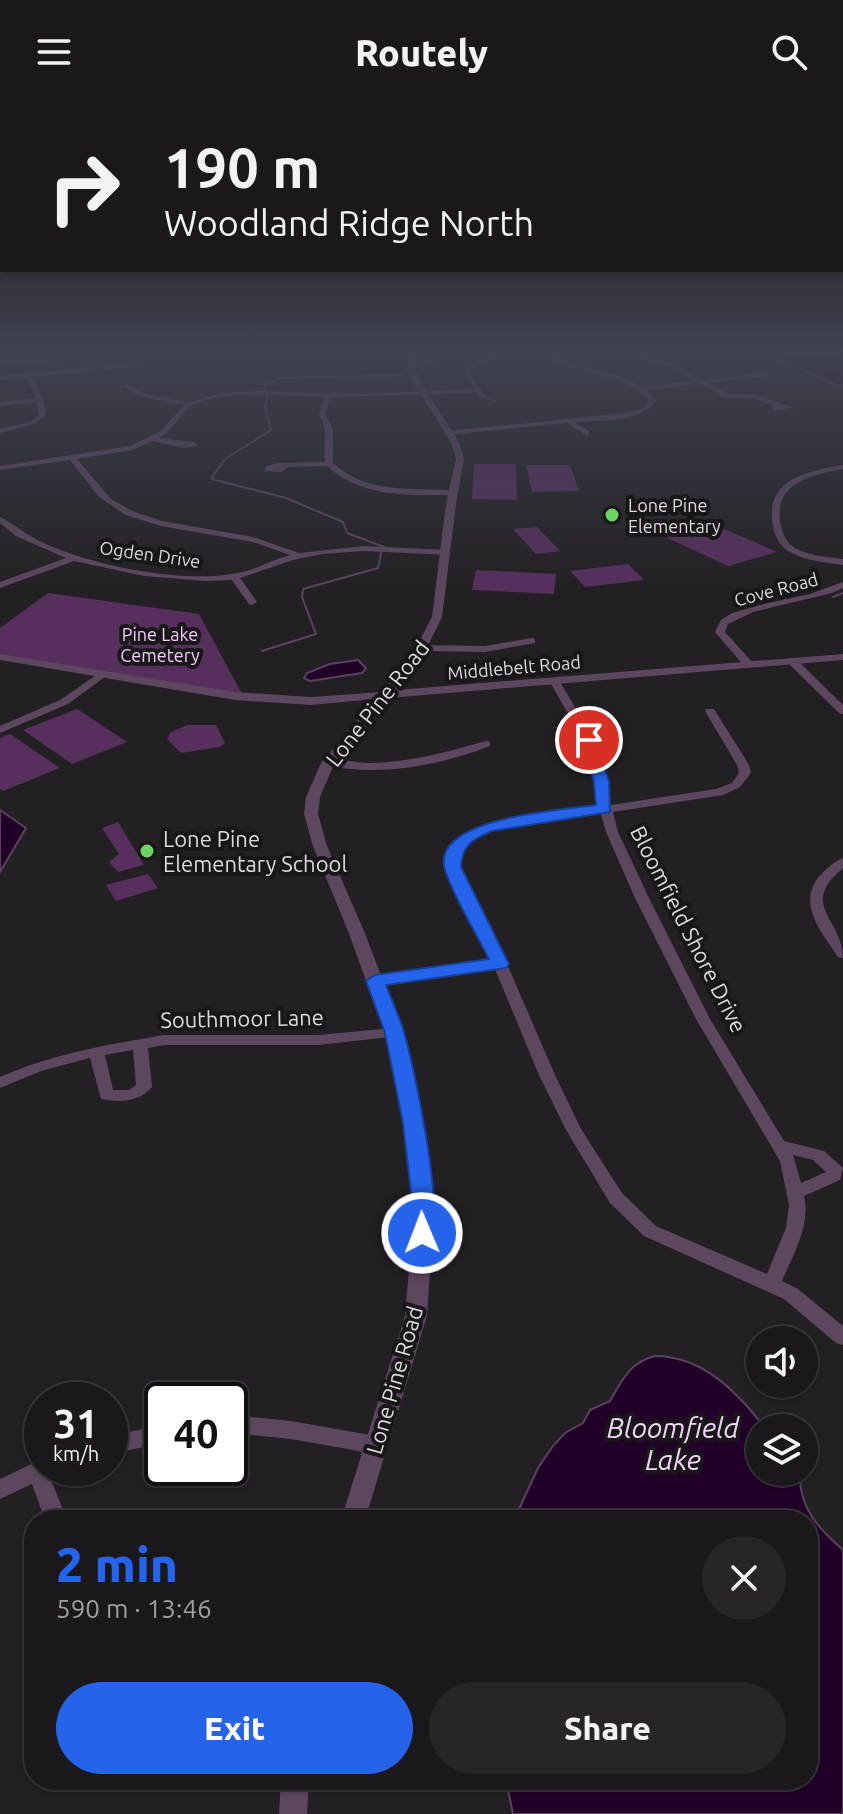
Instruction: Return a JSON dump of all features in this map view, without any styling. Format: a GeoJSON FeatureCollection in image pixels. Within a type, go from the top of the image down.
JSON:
{"type":"FeatureCollection","features":[{"type":"Feature","properties":{"kind":"street"},"geometry":{"type":"LineString","coordinates":[[0,468],[132,448],[153,439],[161,432]]}},
{"type":"Feature","properties":{"kind":"street"},"geometry":{"type":"LineString","coordinates":[[329,432],[329,464]]}},
{"type":"Feature","properties":{"kind":"street"},"geometry":{"type":"LineString","coordinates":[[449,433],[461,432]]}},
{"type":"Feature","properties":{"kind":"street","name":"Lone Pine Road"},"geometry":{"type":"LineString","coordinates":[[356,1510],[416,1316],[424,1210],[413,1123],[394,1033],[314,831],[313,797],[328,763],[421,648],[437,617],[460,459],[449,433]]}},
{"type":"Feature","properties":{"kind":"street"},"geometry":{"type":"LineString","coordinates":[[153,439],[170,442]]}},
{"type":"Feature","properties":{"kind":"street"},"geometry":{"type":"LineString","coordinates":[[73,458],[97,491],[131,513],[177,527],[249,538],[299,556]]}},
{"type":"Feature","properties":{"kind":"street"},"geometry":{"type":"LineString","coordinates":[[285,465],[329,464],[343,477],[373,487],[453,493]]}},
{"type":"Feature","properties":{"kind":"street"},"geometry":{"type":"LineString","coordinates":[[843,467],[809,475],[783,488],[775,503],[780,536],[785,544],[806,555],[843,562]]}},
{"type":"Feature","properties":{"kind":"street","name":"Ogden Drive"},"geometry":{"type":"LineString","coordinates":[[0,519],[19,534],[73,558],[156,575],[196,579],[235,577],[299,556],[339,549],[446,553]]}},
{"type":"Feature","properties":{"kind":"street"},"geometry":{"type":"LineString","coordinates":[[0,585],[73,558]]}},
{"type":"Feature","properties":{"kind":"street"},"geometry":{"type":"LineString","coordinates":[[235,577],[252,602]]}},
{"type":"Feature","properties":{"kind":"street","name":"Cove Road"},"geometry":{"type":"LineString","coordinates":[[749,665],[720,632],[724,622],[744,612],[797,602],[843,585]]}},
{"type":"Feature","properties":{"kind":"street"},"geometry":{"type":"LineString","coordinates":[[421,648],[485,649],[532,641]]}},
{"type":"Feature","properties":{"kind":"street","name":"Middlebelt Road"},"geometry":{"type":"LineString","coordinates":[[0,657],[256,699],[311,701],[843,657]]}},
{"type":"Feature","properties":{"kind":"street"},"geometry":{"type":"LineString","coordinates":[[792,661],[843,711]]}},
{"type":"Feature","properties":{"kind":"street"},"geometry":{"type":"LineString","coordinates":[[0,730],[64,702],[102,674]]}},
{"type":"Feature","properties":{"kind":"street","name":"Bloomfield Shore Drive"},"geometry":{"type":"LineString","coordinates":[[555,682],[589,740],[602,782],[604,809],[642,898],[677,969],[781,1146],[797,1192],[795,1228],[772,1284]]}},
{"type":"Feature","properties":{"kind":"street"},"geometry":{"type":"LineString","coordinates":[[710,711],[743,765],[743,779],[736,785],[719,792],[508,822],[470,835],[457,845],[452,867],[500,964],[574,1130],[630,1215],[650,1231],[684,1249],[791,1294],[843,1337]]}},
{"type":"Feature","properties":{"kind":"street"},"geometry":{"type":"LineString","coordinates":[[328,763],[355,768],[384,766],[463,754],[486,744]]}},
{"type":"Feature","properties":{"kind":"street"},"geometry":{"type":"LineString","coordinates":[[843,862],[823,876],[816,886],[814,897],[819,914],[843,954]]}},
{"type":"Feature","properties":{"kind":"street"},"geometry":{"type":"LineString","coordinates":[[375,981],[500,964]]}},
{"type":"Feature","properties":{"kind":"street","name":"Southmoor Lane"},"geometry":{"type":"LineString","coordinates":[[0,1083],[36,1067],[140,1043],[189,1038],[318,1040],[394,1033]]}},
{"type":"Feature","properties":{"kind":"street"},"geometry":{"type":"LineString","coordinates":[[96,1051],[107,1095],[132,1095],[144,1087],[140,1043]]}},
{"type":"Feature","properties":{"kind":"street"},"geometry":{"type":"LineString","coordinates":[[781,1146],[818,1155],[835,1169],[834,1176],[825,1182],[797,1192]]}},
{"type":"Feature","properties":{"kind":"street"},"geometry":{"type":"LineString","coordinates":[[248,1426],[376,1445]]}},
{"type":"Feature","properties":{"kind":"street"},"geometry":{"type":"LineString","coordinates":[[0,1489],[24,1477]]}},
{"type":"Feature","properties":{"kind":"street"},"geometry":{"type":"LineString","coordinates":[[45,1486],[53,1510]]}},
{"type":"Feature","properties":{"kind":"street"},"geometry":{"type":"LineString","coordinates":[[293,1814],[294,1790]]}},
{"type":"Feature","properties":{"kind":"green space"},"geometry":{"type":"Polygon","coordinates":[[[474,464],[516,464],[517,500],[472,499],[474,464]]]}},
{"type":"Feature","properties":{"kind":"green space"},"geometry":{"type":"Polygon","coordinates":[[[526,465],[570,465],[579,491],[532,492],[526,465]]]}},
{"type":"Feature","properties":{"kind":"green space"},"geometry":{"type":"Polygon","coordinates":[[[704,520],[777,552],[728,566],[657,533],[704,520]]]}},
{"type":"Feature","properties":{"kind":"green space"},"geometry":{"type":"Polygon","coordinates":[[[537,527],[560,551],[536,554],[513,529],[537,527]]]}},
{"type":"Feature","properties":{"kind":"green space"},"geometry":{"type":"Polygon","coordinates":[[[628,564],[644,580],[585,587],[570,571],[628,564]]]}},
{"type":"Feature","properties":{"kind":"green space"},"geometry":{"type":"Polygon","coordinates":[[[476,570],[556,574],[554,594],[472,590],[476,570]]]}},
{"type":"Feature","properties":{"kind":"green space","name":"Pine Lake Cemetery"},"geometry":{"type":"Polygon","coordinates":[[[48,593],[199,614],[242,694],[0,655],[0,628],[48,593]]]}},
{"type":"Feature","properties":{"kind":"green space"},"geometry":{"type":"Polygon","coordinates":[[[77,709],[127,742],[72,764],[23,730],[77,709]]]}},
{"type":"Feature","properties":{"kind":"green space"},"geometry":{"type":"Polygon","coordinates":[[[187,725],[216,725],[225,743],[220,747],[181,753],[167,739],[171,732],[187,725]]]}},
{"type":"Feature","properties":{"kind":"green space"},"geometry":{"type":"Polygon","coordinates":[[[10,734],[60,768],[3,791],[0,789],[0,738],[10,734]]]}},
{"type":"Feature","properties":{"kind":"green space"},"geometry":{"type":"Polygon","coordinates":[[[118,822],[144,865],[118,872],[109,862],[119,854],[102,828],[118,822]]]}},
{"type":"Feature","properties":{"kind":"green space"},"geometry":{"type":"Polygon","coordinates":[[[148,874],[158,888],[116,901],[106,885],[148,874]]]}},
{"type":"Feature","properties":{"kind":"water"},"geometry":{"type":"Polygon","coordinates":[[[358,660],[366,668],[362,673],[310,681],[304,678],[307,673],[330,664],[358,660]]]}},
{"type":"Feature","properties":{"kind":"water"},"geometry":{"type":"Polygon","coordinates":[[[0,810],[26,828],[0,872],[0,810]]]}},
{"type":"Feature","properties":{"kind":"water","name":"Bloomfield Lake"},"geometry":{"type":"Polygon","coordinates":[[[655,1356],[689,1362],[731,1390],[753,1414],[746,1414],[746,1486],[800,1486],[808,1510],[519,1510],[538,1468],[553,1446],[565,1433],[583,1423],[590,1410],[610,1401],[623,1379],[639,1363],[655,1356]]]}},
{"type":"Feature","properties":{"kind":"water","name":"Bloomfield Lake"},"geometry":{"type":"Polygon","coordinates":[[[818,1524],[843,1550],[843,1814],[513,1814],[508,1790],[818,1790],[818,1524]]]}},
{"type":"Feature","properties":{"kind":"waterway"},"geometry":{"type":"LineString","coordinates":[[268,432],[225,459],[211,479],[286,498],[343,522],[347,533],[384,547]]}},
{"type":"Feature","properties":{"kind":"waterway"},"geometry":{"type":"LineString","coordinates":[[262,651],[316,634],[302,597],[303,589],[378,568],[381,553]]}},
{"type":"Feature","properties":{"kind":"waterway"},"geometry":{"type":"LineString","coordinates":[[833,597],[843,593]]}},
{"type":"Feature","properties":{"kind":"place","name":"Lone Pine Elementary"},"geometry":{"type":"Point","coordinates":[612,515]}},
{"type":"Feature","properties":{"kind":"place","name":"Lone Pine Elementary School"},"geometry":{"type":"Point","coordinates":[147,851]}},
{"type":"Feature","properties":{"kind":"route"},"geometry":{"type":"LineString","coordinates":[[422,1233],[424,1210],[413,1123],[394,1033],[375,981],[500,964],[452,867],[453,855],[457,845],[489,827],[604,809],[602,782],[589,740]]}}]}
